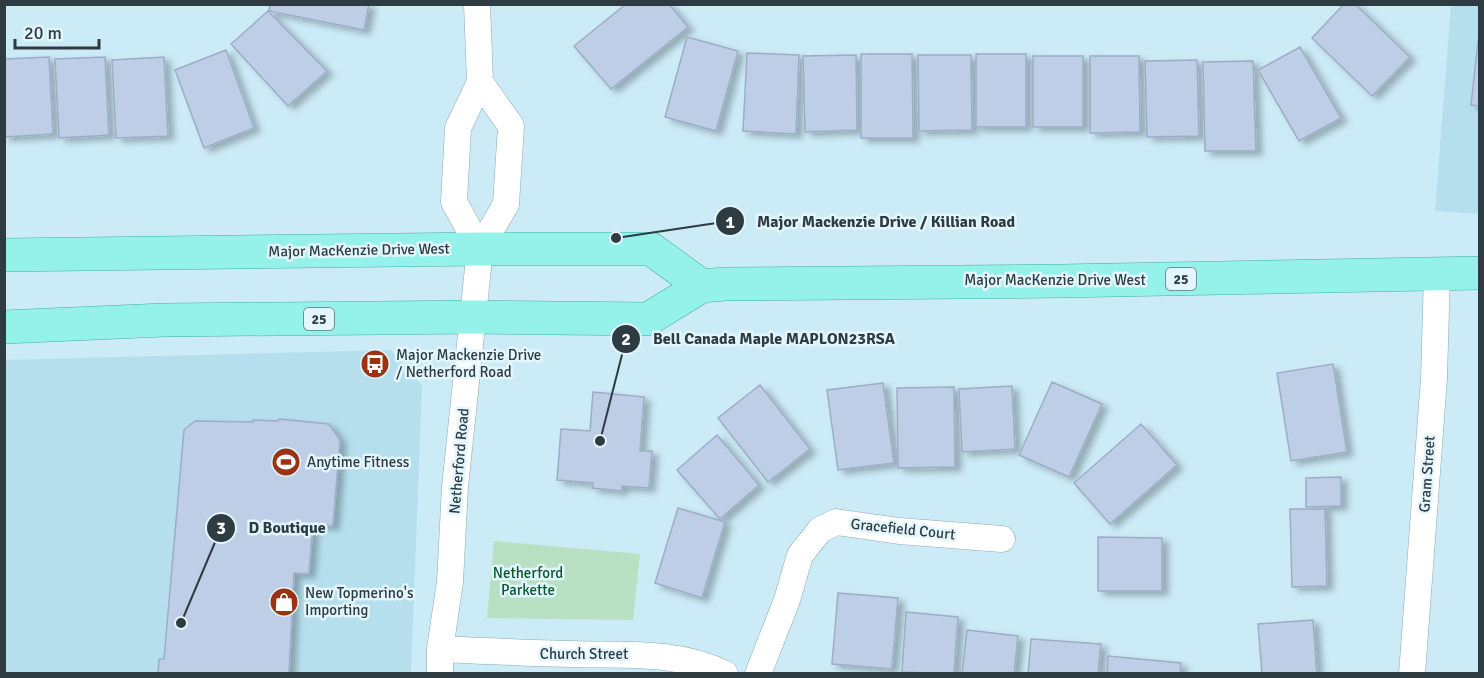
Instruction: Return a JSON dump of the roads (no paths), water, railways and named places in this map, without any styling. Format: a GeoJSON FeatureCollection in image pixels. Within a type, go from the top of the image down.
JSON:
{"type":"FeatureCollection","features":[{"type":"Feature","properties":{"kind":"main road","name":"Major MacKenzie Drive West"},"geometry":{"type":"LineString","coordinates":[[4,255],[651,249],[702,286]]}},
{"type":"Feature","properties":{"kind":"main road","name":"Major MacKenzie Drive West"},"geometry":{"type":"LineString","coordinates":[[4,327],[164,320],[474,317],[648,319],[702,286],[724,284],[1061,281],[1479,273]]}},
{"type":"Feature","properties":{"kind":"street"},"geometry":{"type":"LineString","coordinates":[[477,4],[480,82],[458,128],[454,202],[480,249]]}},
{"type":"Feature","properties":{"kind":"street"},"geometry":{"type":"LineString","coordinates":[[480,82],[511,126],[506,204],[480,249]]}},
{"type":"Feature","properties":{"kind":"street","name":"Netherford Road"},"geometry":{"type":"LineString","coordinates":[[440,661],[450,582],[455,487],[480,249]]}},
{"type":"Feature","properties":{"kind":"street","name":"Gram Street"},"geometry":{"type":"LineString","coordinates":[[1412,674],[1434,378],[1437,274]]}},
{"type":"Feature","properties":{"kind":"street","name":"Gracefield Court"},"geometry":{"type":"LineString","coordinates":[[758,674],[787,600],[800,555],[820,530],[836,522],[899,531],[1002,539]]}},
{"type":"Feature","properties":{"kind":"street","name":"Church Street"},"geometry":{"type":"LineString","coordinates":[[440,661],[574,654],[646,654],[707,665],[725,674]]}},
{"type":"Feature","properties":{"kind":"place","name":"Major Mackenzie Drive / Killian Road"},"geometry":{"type":"Point","coordinates":[616,238]}},
{"type":"Feature","properties":{"kind":"place","name":"Major Mackenzie Drive / Netherford Road"},"geometry":{"type":"Point","coordinates":[375,364]}},
{"type":"Feature","properties":{"kind":"place","name":"Bell Canada Maple MAPLON23RSA"},"geometry":{"type":"Point","coordinates":[600,441]}},
{"type":"Feature","properties":{"kind":"place","name":"Anytime Fitness"},"geometry":{"type":"Point","coordinates":[286,462]}},
{"type":"Feature","properties":{"kind":"place","name":"New Topmerino's Importing"},"geometry":{"type":"Point","coordinates":[284,602]}},
{"type":"Feature","properties":{"kind":"place","name":"D Boutique"},"geometry":{"type":"Point","coordinates":[181,623]}},
{"type":"Feature","properties":{"kind":"park label","name":"Netherford Parkette"},"geometry":{"type":"Point","coordinates":[528,582]}}]}
